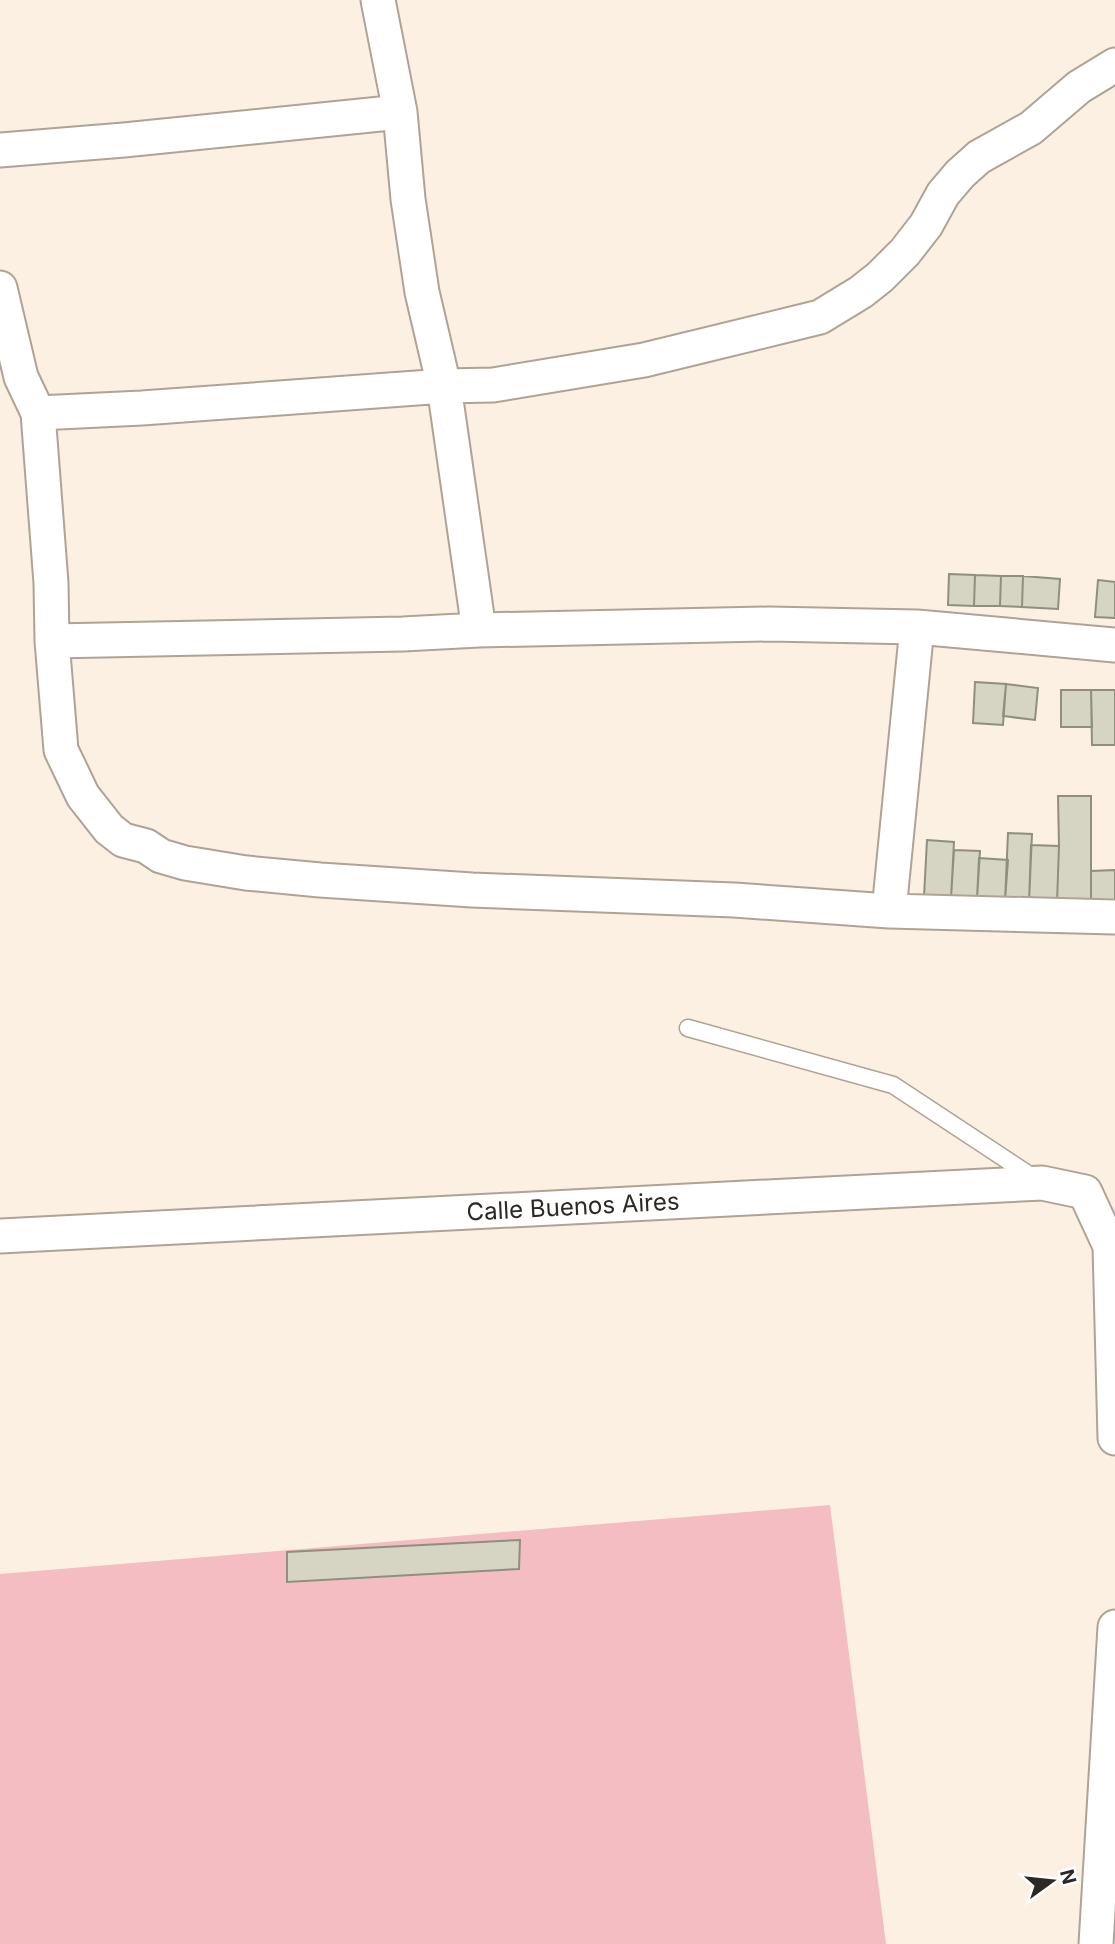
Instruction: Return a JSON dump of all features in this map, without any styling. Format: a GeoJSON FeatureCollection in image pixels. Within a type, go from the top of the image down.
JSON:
{"type":"FeatureCollection","features":[{"type":"Feature","properties":{"kind":"street"},"geometry":{"type":"LineString","coordinates":[[378,0],[401,112],[408,200],[422,292],[444,386],[479,630]]}},
{"type":"Feature","properties":{"kind":"street"},"geometry":{"type":"LineString","coordinates":[[38,413],[493,385],[644,360],[820,317],[861,292],[905,252],[926,225],[943,194],[979,157],[1031,128],[1079,87],[1115,65]]}},
{"type":"Feature","properties":{"kind":"street"},"geometry":{"type":"LineString","coordinates":[[0,150],[401,112]]}},
{"type":"Feature","properties":{"kind":"street"},"geometry":{"type":"LineString","coordinates":[[0,288],[21,377],[38,413],[61,750],[83,796],[109,829],[123,840],[146,846],[161,856],[184,863],[246,873],[320,880],[472,890],[734,900],[889,911],[1115,916]]}},
{"type":"Feature","properties":{"kind":"street"},"geometry":{"type":"LineString","coordinates":[[52,641],[403,635],[479,630],[769,624],[917,626],[1115,645]]}},
{"type":"Feature","properties":{"kind":"street"},"geometry":{"type":"LineString","coordinates":[[889,911],[917,626]]}},
{"type":"Feature","properties":{"kind":"street","name":"Calle Buenos Aires"},"geometry":{"type":"LineString","coordinates":[[0,1236],[1042,1183],[1085,1192],[1110,1246],[1115,1438]]}},
{"type":"Feature","properties":{"kind":"street"},"geometry":{"type":"LineString","coordinates":[[1096,1944],[1115,1627]]}},
{"type":"Feature","properties":{"kind":"lane"},"geometry":{"type":"LineString","coordinates":[[688,1028],[893,1085],[1042,1183]]}},
{"type":"Feature","properties":{"kind":"shaded area"},"geometry":{"type":"Polygon","coordinates":[[[830,1505],[886,1944],[0,1944],[0,1574],[830,1505]]]}},
{"type":"Feature","properties":{"kind":"building"},"geometry":{"type":"Polygon","coordinates":[[[949,574],[975,575],[974,606],[948,605],[949,574]]]}},
{"type":"Feature","properties":{"kind":"building"},"geometry":{"type":"Polygon","coordinates":[[[975,575],[1001,576],[1000,606],[974,606],[975,575]]]}},
{"type":"Feature","properties":{"kind":"building"},"geometry":{"type":"Polygon","coordinates":[[[1001,576],[1023,576],[1022,607],[1000,606],[1001,576]]]}},
{"type":"Feature","properties":{"kind":"building"},"geometry":{"type":"Polygon","coordinates":[[[1023,576],[1060,579],[1058,609],[1022,607],[1023,576]]]}},
{"type":"Feature","properties":{"kind":"building"},"geometry":{"type":"Polygon","coordinates":[[[1098,580],[1115,582],[1115,618],[1095,617],[1098,580]]]}},
{"type":"Feature","properties":{"kind":"building"},"geometry":{"type":"Polygon","coordinates":[[[975,682],[1006,684],[1003,725],[973,723],[975,682]]]}},
{"type":"Feature","properties":{"kind":"building"},"geometry":{"type":"Polygon","coordinates":[[[1006,684],[1038,688],[1035,720],[1003,716],[1006,684]]]}},
{"type":"Feature","properties":{"kind":"building"},"geometry":{"type":"Polygon","coordinates":[[[1061,690],[1091,690],[1092,727],[1061,727],[1061,690]]]}},
{"type":"Feature","properties":{"kind":"building"},"geometry":{"type":"Polygon","coordinates":[[[1091,690],[1115,690],[1115,745],[1092,745],[1091,690]]]}},
{"type":"Feature","properties":{"kind":"building"},"geometry":{"type":"Polygon","coordinates":[[[1058,796],[1091,796],[1091,905],[1057,903],[1058,796]]]}},
{"type":"Feature","properties":{"kind":"building"},"geometry":{"type":"Polygon","coordinates":[[[1008,833],[1032,834],[1029,903],[1005,901],[1008,833]]]}},
{"type":"Feature","properties":{"kind":"building"},"geometry":{"type":"Polygon","coordinates":[[[927,840],[954,842],[951,898],[924,896],[927,840]]]}},
{"type":"Feature","properties":{"kind":"building"},"geometry":{"type":"Polygon","coordinates":[[[1031,845],[1059,846],[1057,903],[1029,903],[1031,845]]]}},
{"type":"Feature","properties":{"kind":"building"},"geometry":{"type":"Polygon","coordinates":[[[954,850],[980,851],[977,899],[951,898],[954,850]]]}},
{"type":"Feature","properties":{"kind":"building"},"geometry":{"type":"Polygon","coordinates":[[[979,858],[1008,860],[1005,901],[977,899],[979,858]]]}},
{"type":"Feature","properties":{"kind":"building"},"geometry":{"type":"Polygon","coordinates":[[[1115,870],[1115,905],[1091,905],[1091,871],[1115,870]]]}},
{"type":"Feature","properties":{"kind":"building"},"geometry":{"type":"Polygon","coordinates":[[[520,1540],[519,1569],[287,1582],[287,1552],[520,1540]]]}}]}
